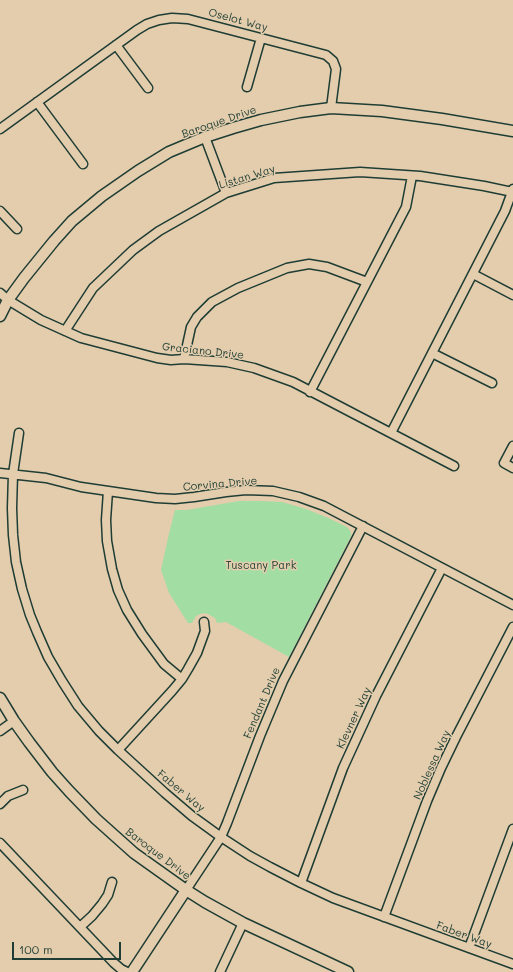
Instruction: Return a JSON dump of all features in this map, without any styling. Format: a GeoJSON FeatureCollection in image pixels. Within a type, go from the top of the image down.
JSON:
{"type":"FeatureCollection","features":[{"type":"Feature","properties":{"kind":"street","name":"Oselot Way"},"geometry":{"type":"LineString","coordinates":[[0,129],[147,24],[172,18],[188,19],[326,55],[333,61],[336,69],[331,108]]}},
{"type":"Feature","properties":{"kind":"street"},"geometry":{"type":"LineString","coordinates":[[247,87],[260,38]]}},
{"type":"Feature","properties":{"kind":"street"},"geometry":{"type":"LineString","coordinates":[[116,45],[148,88]]}},
{"type":"Feature","properties":{"kind":"street"},"geometry":{"type":"LineString","coordinates":[[37,102],[83,164]]}},
{"type":"Feature","properties":{"kind":"street","name":"Baroque Drive"},"geometry":{"type":"LineString","coordinates":[[0,316],[8,300],[24,278],[72,221],[102,196],[138,171],[170,152],[205,137],[261,120],[300,112],[331,108],[382,111],[513,131]]}},
{"type":"Feature","properties":{"kind":"street"},"geometry":{"type":"LineString","coordinates":[[205,137],[226,193]]}},
{"type":"Feature","properties":{"kind":"street","name":"Listan Way"},"geometry":{"type":"LineString","coordinates":[[65,331],[93,288],[133,250],[159,231],[226,193],[274,178],[360,172],[412,176],[513,191]]}},
{"type":"Feature","properties":{"kind":"street"},"geometry":{"type":"LineString","coordinates":[[310,392],[406,207],[412,176]]}},
{"type":"Feature","properties":{"kind":"street"},"geometry":{"type":"LineString","coordinates":[[391,433],[505,211],[513,191]]}},
{"type":"Feature","properties":{"kind":"street"},"geometry":{"type":"LineString","coordinates":[[0,211],[17,229]]}},
{"type":"Feature","properties":{"kind":"street"},"geometry":{"type":"LineString","coordinates":[[184,359],[191,327],[197,317],[212,302],[238,288],[288,268],[309,264],[327,267],[367,282]]}},
{"type":"Feature","properties":{"kind":"street"},"geometry":{"type":"LineString","coordinates":[[473,274],[513,295]]}},
{"type":"Feature","properties":{"kind":"street","name":"Graciano Drive"},"geometry":{"type":"LineString","coordinates":[[0,293],[8,300],[41,320],[81,338],[157,358],[227,362],[254,368],[293,382],[454,466]]}},
{"type":"Feature","properties":{"kind":"street"},"geometry":{"type":"LineString","coordinates":[[432,353],[492,383]]}},
{"type":"Feature","properties":{"kind":"street","name":"Faber Way"},"geometry":{"type":"LineString","coordinates":[[19,433],[13,474],[12,508],[16,562],[21,582],[30,615],[48,657],[78,706],[99,731],[165,793],[192,816],[250,856],[301,884],[333,898],[513,964]]}},
{"type":"Feature","properties":{"kind":"street"},"geometry":{"type":"LineString","coordinates":[[513,446],[504,463],[513,468]]}},
{"type":"Feature","properties":{"kind":"street","name":"Corvina Drive"},"geometry":{"type":"LineString","coordinates":[[0,473],[46,478],[81,487],[156,498],[194,498],[246,490],[286,493],[324,506],[513,605]]}},
{"type":"Feature","properties":{"kind":"street"},"geometry":{"type":"LineString","coordinates":[[108,491],[106,520],[107,541],[112,570],[118,590],[127,610],[142,634],[164,664],[182,679]]}},
{"type":"Feature","properties":{"kind":"street","name":"Fendant Drive"},"geometry":{"type":"LineString","coordinates":[[186,890],[221,837],[283,681],[363,526]]}},
{"type":"Feature","properties":{"kind":"street","name":"Klevner Way"},"geometry":{"type":"LineString","coordinates":[[301,884],[354,744],[373,702],[442,568]]}},
{"type":"Feature","properties":{"kind":"street"},"geometry":{"type":"LineString","coordinates":[[118,750],[182,679],[197,653],[205,632],[204,622]]}},
{"type":"Feature","properties":{"kind":"street","name":"Noblessa Way"},"geometry":{"type":"LineString","coordinates":[[384,917],[427,801],[441,768],[513,627]]}},
{"type":"Feature","properties":{"kind":"street","name":"Baroque Drive"},"geometry":{"type":"LineString","coordinates":[[0,698],[14,721],[52,772],[96,819],[134,853],[186,890],[243,924],[348,972]]}},
{"type":"Feature","properties":{"kind":"street"},"geometry":{"type":"LineString","coordinates":[[0,731],[14,721]]}},
{"type":"Feature","properties":{"kind":"street"},"geometry":{"type":"LineString","coordinates":[[0,804],[8,796],[23,790]]}},
{"type":"Feature","properties":{"kind":"street"},"geometry":{"type":"LineString","coordinates":[[469,948],[513,829]]}},
{"type":"Feature","properties":{"kind":"street"},"geometry":{"type":"LineString","coordinates":[[0,843],[114,963],[127,972]]}},
{"type":"Feature","properties":{"kind":"street"},"geometry":{"type":"LineString","coordinates":[[80,927],[102,904],[108,895],[112,882]]}},
{"type":"Feature","properties":{"kind":"street"},"geometry":{"type":"LineString","coordinates":[[132,972],[186,890]]}},
{"type":"Feature","properties":{"kind":"street"},"geometry":{"type":"LineString","coordinates":[[220,972],[243,924]]}},
{"type":"Feature","properties":{"kind":"green space","name":"Tuscany Park"},"geometry":{"type":"Polygon","coordinates":[[[239,501],[282,502],[326,517],[347,527],[351,532],[351,536],[289,657],[226,622],[217,623],[215,618],[208,614],[203,613],[198,615],[192,623],[188,623],[169,593],[161,570],[175,510],[187,510],[239,501]]]}}]}
